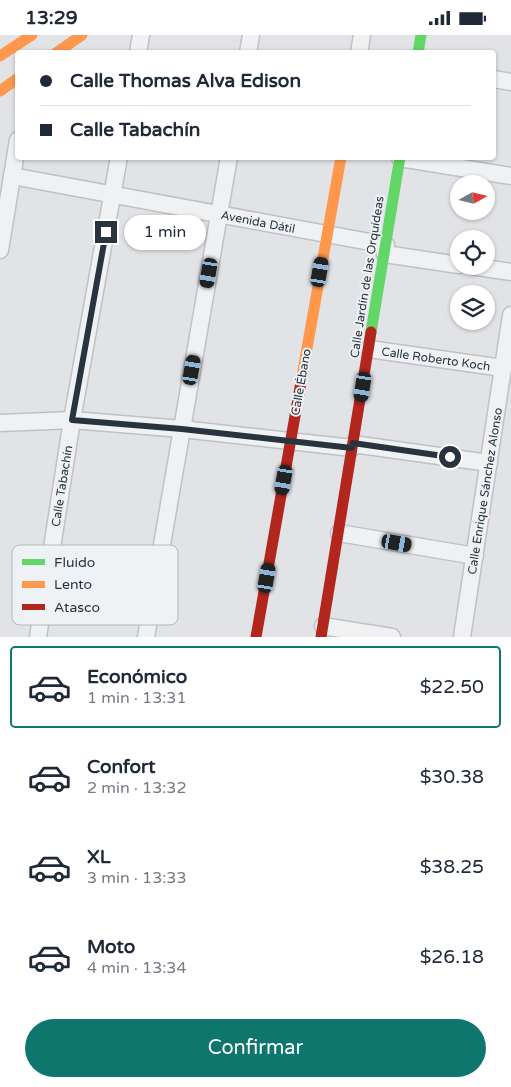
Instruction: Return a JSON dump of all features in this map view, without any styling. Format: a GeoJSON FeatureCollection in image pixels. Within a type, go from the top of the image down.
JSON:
{"type":"FeatureCollection","features":[{"type":"Feature","properties":{"kind":"street"},"geometry":{"type":"LineString","coordinates":[[7,35],[29,37]]}},
{"type":"Feature","properties":{"kind":"street"},"geometry":{"type":"LineString","coordinates":[[60,50],[82,35]]}},
{"type":"Feature","properties":{"kind":"street"},"geometry":{"type":"LineString","coordinates":[[138,50],[141,35]]}},
{"type":"Feature","properties":{"kind":"street"},"geometry":{"type":"LineString","coordinates":[[248,50],[251,35]]}},
{"type":"Feature","properties":{"kind":"street"},"geometry":{"type":"LineString","coordinates":[[360,50],[362,35]]}},
{"type":"Feature","properties":{"kind":"street"},"geometry":{"type":"LineString","coordinates":[[418,50],[421,35]]}},
{"type":"Feature","properties":{"kind":"street"},"geometry":{"type":"LineString","coordinates":[[0,56],[29,37]]}},
{"type":"Feature","properties":{"kind":"street"},"geometry":{"type":"LineString","coordinates":[[496,79],[511,82]]}},
{"type":"Feature","properties":{"kind":"street"},"geometry":{"type":"LineString","coordinates":[[0,91],[15,80]]}},
{"type":"Feature","properties":{"kind":"street"},"geometry":{"type":"LineString","coordinates":[[0,250],[15,158]]}},
{"type":"Feature","properties":{"kind":"street","name":"Calle Tabachín"},"geometry":{"type":"LineString","coordinates":[[52,545],[72,420],[118,160]]}},
{"type":"Feature","properties":{"kind":"street"},"geometry":{"type":"LineString","coordinates":[[162,545],[229,160]]}},
{"type":"Feature","properties":{"kind":"street","name":"Calle Ébano"},"geometry":{"type":"LineString","coordinates":[[256,637],[340,160]]}},
{"type":"Feature","properties":{"kind":"street","name":"Calle Jardín de las Orquídeas"},"geometry":{"type":"LineString","coordinates":[[322,631],[400,160]]}},
{"type":"Feature","properties":{"kind":"street"},"geometry":{"type":"LineString","coordinates":[[412,160],[511,176]]}},
{"type":"Feature","properties":{"kind":"street","name":"Avenida Dátil"},"geometry":{"type":"LineString","coordinates":[[12,176],[327,235],[385,250],[450,263]]}},
{"type":"Feature","properties":{"kind":"street"},"geometry":{"type":"LineString","coordinates":[[495,270],[511,272]]}},
{"type":"Feature","properties":{"kind":"street","name":"Calle Enrique Sánchez Alonso"},"geometry":{"type":"LineString","coordinates":[[462,637],[511,315]]}},
{"type":"Feature","properties":{"kind":"street","name":"Calle Roberto Koch"},"geometry":{"type":"LineString","coordinates":[[369,349],[503,368]]}},
{"type":"Feature","properties":{"kind":"street"},"geometry":{"type":"LineString","coordinates":[[0,423],[72,420],[353,446],[489,463]]}},
{"type":"Feature","properties":{"kind":"street"},"geometry":{"type":"LineString","coordinates":[[338,533],[475,556]]}},
{"type":"Feature","properties":{"kind":"street"},"geometry":{"type":"LineString","coordinates":[[322,631],[392,637]]}},
{"type":"Feature","properties":{"kind":"traffic: fast"},"geometry":{"type":"LineString","coordinates":[[418,50],[421,35]]}},
{"type":"Feature","properties":{"kind":"traffic: fast"},"geometry":{"type":"LineString","coordinates":[[371,332],[400,160]]}},
{"type":"Feature","properties":{"kind":"traffic: slow"},"geometry":{"type":"LineString","coordinates":[[0,56],[32,35]]}},
{"type":"Feature","properties":{"kind":"traffic: slow"},"geometry":{"type":"LineString","coordinates":[[60,50],[82,35]]}},
{"type":"Feature","properties":{"kind":"traffic: slow"},"geometry":{"type":"LineString","coordinates":[[0,91],[15,80]]}},
{"type":"Feature","properties":{"kind":"traffic: slow"},"geometry":{"type":"LineString","coordinates":[[301,382],[340,160]]}},
{"type":"Feature","properties":{"kind":"traffic: jam"},"geometry":{"type":"LineString","coordinates":[[321,637],[371,332]]}},
{"type":"Feature","properties":{"kind":"traffic: jam"},"geometry":{"type":"LineString","coordinates":[[256,637],[301,382]]}},
{"type":"Feature","properties":{"kind":"route"},"geometry":{"type":"LineString","coordinates":[[106,232],[72,420],[182,429],[352,448],[353,443],[450,457]]}}]}
